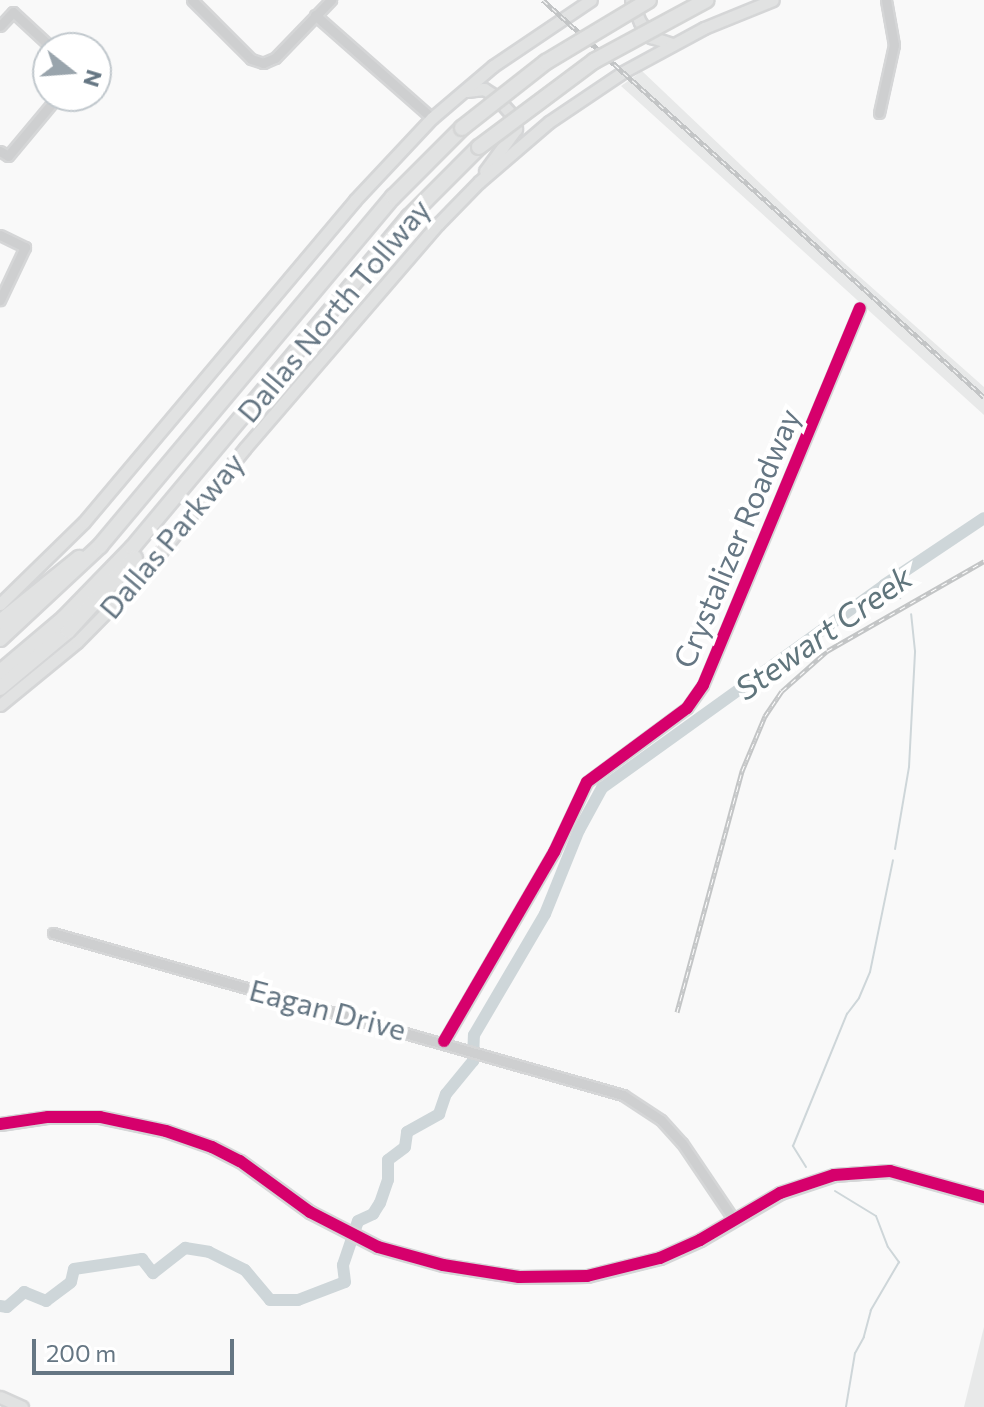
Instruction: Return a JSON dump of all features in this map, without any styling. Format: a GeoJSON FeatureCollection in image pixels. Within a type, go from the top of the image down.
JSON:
{"type":"FeatureCollection","features":[{"type":"Feature","properties":{"kind":"highway","name":"Dallas North Tollway"},"geometry":{"type":"LineString","coordinates":[[0,639],[100,546],[393,197],[462,128],[546,62],[649,0]]}},
{"type":"Feature","properties":{"kind":"highway","name":"Dallas North Tollway"},"geometry":{"type":"LineString","coordinates":[[0,672],[100,583],[409,217],[479,147],[524,110],[594,61],[707,0]]}},
{"type":"Feature","properties":{"kind":"highway"},"geometry":{"type":"LineString","coordinates":[[0,688],[68,631],[118,578],[139,554],[160,515]]}},
{"type":"Feature","properties":{"kind":"highway"},"geometry":{"type":"LineString","coordinates":[[0,622],[63,569],[100,546]]}},
{"type":"Feature","properties":{"kind":"main road"},"geometry":{"type":"LineString","coordinates":[[0,604],[84,522],[355,200],[432,118],[532,37],[591,0]]}},
{"type":"Feature","properties":{"kind":"main road"},"geometry":{"type":"LineString","coordinates":[[631,0],[640,22],[651,37],[673,44]]}},
{"type":"Feature","properties":{"kind":"main road","name":"Dallas Parkway"},"geometry":{"type":"LineString","coordinates":[[0,705],[77,642],[137,581],[245,448],[438,224],[479,182],[579,100],[673,44],[773,0]]}},
{"type":"Feature","properties":{"kind":"main road"},"geometry":{"type":"LineString","coordinates":[[460,93],[484,89],[511,114],[516,129],[479,182]]}},
{"type":"Feature","properties":{"kind":"main road"},"geometry":{"type":"LineString","coordinates":[[0,1126],[48,1117],[100,1117],[166,1131],[212,1147],[240,1161],[338,1229],[378,1247],[494,1274],[567,1278],[613,1272],[660,1258],[800,1185],[834,1175],[873,1170],[906,1173],[984,1197]]}},
{"type":"Feature","properties":{"kind":"main road"},"geometry":{"type":"LineString","coordinates":[[0,1397],[22,1407]]}},
{"type":"Feature","properties":{"kind":"street"},"geometry":{"type":"LineString","coordinates":[[192,0],[251,59],[263,63],[275,58],[331,0]]}},
{"type":"Feature","properties":{"kind":"street"},"geometry":{"type":"LineString","coordinates":[[201,8],[210,0]]}},
{"type":"Feature","properties":{"kind":"street"},"geometry":{"type":"LineString","coordinates":[[879,113],[894,45],[886,0]]}},
{"type":"Feature","properties":{"kind":"street"},"geometry":{"type":"LineString","coordinates":[[0,26],[13,12],[35,32]]}},
{"type":"Feature","properties":{"kind":"street"},"geometry":{"type":"LineString","coordinates":[[315,15],[432,118]]}},
{"type":"Feature","properties":{"kind":"street"},"geometry":{"type":"LineString","coordinates":[[4,154],[43,112]]}},
{"type":"Feature","properties":{"kind":"street"},"geometry":{"type":"LineString","coordinates":[[0,235],[25,247],[0,300]]}},
{"type":"Feature","properties":{"kind":"street","name":"Crystalizer Roadway"},"geometry":{"type":"LineString","coordinates":[[444,1041],[554,852],[587,782],[687,708],[703,685],[860,308]]}},
{"type":"Feature","properties":{"kind":"street","name":"Eagan Drive"},"geometry":{"type":"LineString","coordinates":[[53,933],[613,1091],[661,1120],[692,1154],[734,1220]]}},
{"type":"Feature","properties":{"kind":"shaded area"},"geometry":{"type":"Polygon","coordinates":[[[642,71],[842,261],[984,387],[984,415],[621,86],[642,71]]]}},
{"type":"Feature","properties":{"kind":"shaded area"},"geometry":{"type":"Polygon","coordinates":[[[984,1327],[984,1407],[964,1407],[984,1327]]]}},
{"type":"Feature","properties":{"kind":"waterway","name":"Stewart Creek"},"geometry":{"type":"LineString","coordinates":[[0,1306],[7,1307],[24,1292],[46,1301],[71,1282],[74,1269],[142,1259],[153,1273],[185,1248],[209,1252],[245,1270],[270,1300],[298,1300],[345,1282],[343,1265],[358,1221],[373,1214],[380,1203],[388,1180],[388,1160],[405,1147],[407,1132],[439,1114],[446,1094],[473,1061],[474,1035],[545,914],[579,830],[602,788],[884,585],[984,518]]}},
{"type":"Feature","properties":{"kind":"waterway"},"geometry":{"type":"LineString","coordinates":[[884,585],[900,598]]}},
{"type":"Feature","properties":{"kind":"waterway"},"geometry":{"type":"LineString","coordinates":[[895,849],[909,767],[915,651],[911,614]]}},
{"type":"Feature","properties":{"kind":"waterway"},"geometry":{"type":"LineString","coordinates":[[806,1167],[793,1146],[847,1014],[859,998],[870,972],[893,860]]}},
{"type":"Feature","properties":{"kind":"waterway"},"geometry":{"type":"LineString","coordinates":[[835,1191],[876,1216],[888,1247],[899,1262],[871,1310],[864,1337],[855,1353],[846,1407]]}},
{"type":"Feature","properties":{"kind":"railway"},"geometry":{"type":"LineString","coordinates":[[543,0],[984,397]]}},
{"type":"Feature","properties":{"kind":"railway"},"geometry":{"type":"LineString","coordinates":[[677,1012],[742,771],[765,716],[782,691],[827,651],[984,561]]}},
{"type":"Feature","properties":{"kind":"cycle path"},"geometry":{"type":"LineString","coordinates":[[444,1041],[554,852],[587,782],[687,708],[703,685],[860,308]]}},
{"type":"Feature","properties":{"kind":"cycle path"},"geometry":{"type":"LineString","coordinates":[[0,1124],[48,1117],[100,1117],[166,1131],[212,1147],[240,1161],[310,1212],[378,1247],[443,1265],[519,1277],[587,1276],[660,1258],[700,1240],[780,1193],[834,1175],[890,1171],[984,1197]]}}]}
